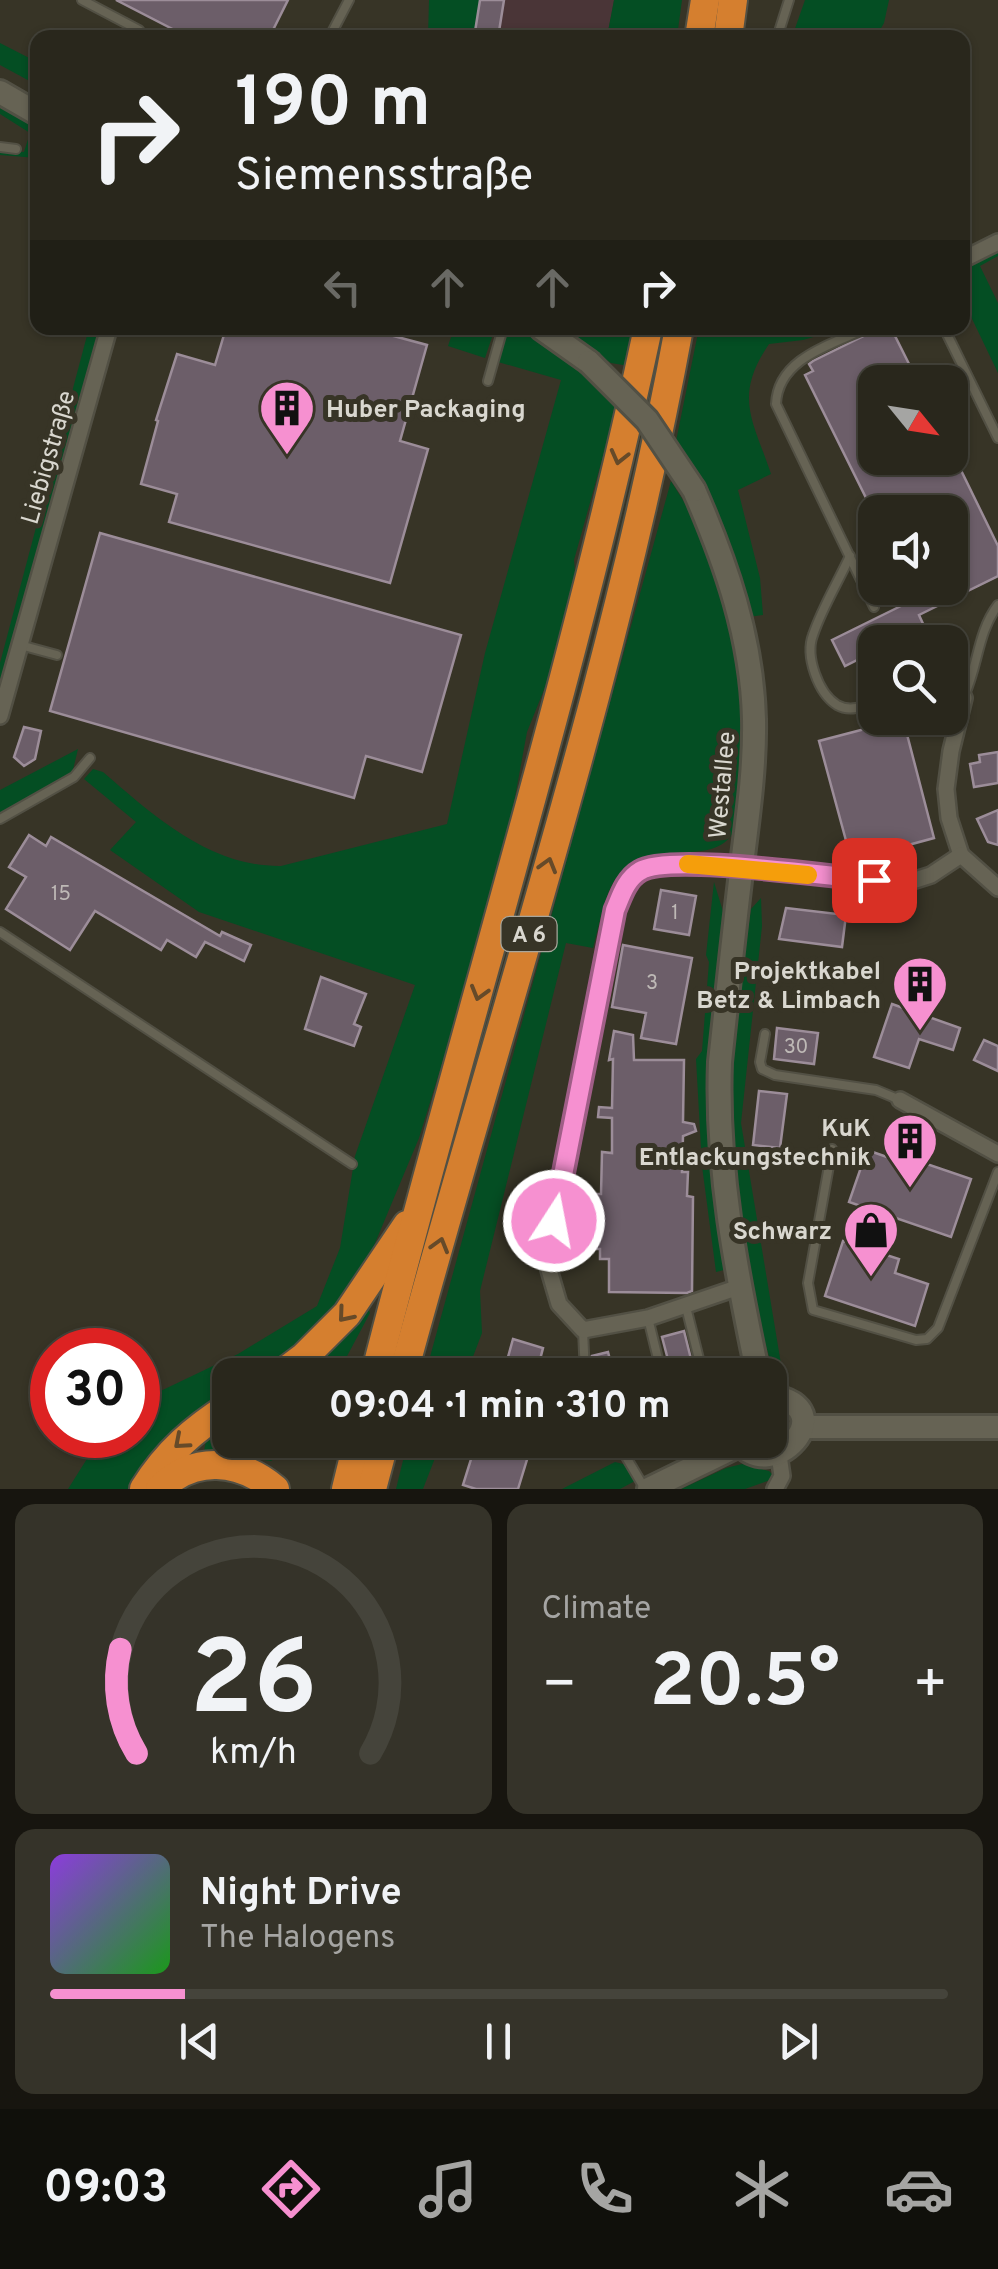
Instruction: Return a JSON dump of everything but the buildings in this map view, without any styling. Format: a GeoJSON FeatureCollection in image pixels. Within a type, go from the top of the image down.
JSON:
{"type":"FeatureCollection","features":[{"type":"Feature","properties":{"kind":"highway"},"geometry":{"type":"LineString","coordinates":[[700,30],[705,0]]}},
{"type":"Feature","properties":{"kind":"highway"},"geometry":{"type":"LineString","coordinates":[[729,30],[734,0]]}},
{"type":"Feature","properties":{"kind":"highway","name":"A 6"},"geometry":{"type":"LineString","coordinates":[[379,1358],[542,764],[626,432],[647,335]]}},
{"type":"Feature","properties":{"kind":"highway","name":"A 6"},"geometry":{"type":"LineString","coordinates":[[408,1358],[600,675],[662,419],[678,335]]}},
{"type":"Feature","properties":{"kind":"highway"},"geometry":{"type":"LineString","coordinates":[[303,1358],[348,1314],[394,1240],[416,1215]]}},
{"type":"Feature","properties":{"kind":"highway"},"geometry":{"type":"LineString","coordinates":[[144,1489],[169,1452],[212,1417]]}},
{"type":"Feature","properties":{"kind":"highway"},"geometry":{"type":"LineString","coordinates":[[346,1489],[354,1458]]}},
{"type":"Feature","properties":{"kind":"highway"},"geometry":{"type":"LineString","coordinates":[[372,1489],[380,1458]]}},
{"type":"Feature","properties":{"kind":"highway"},"geometry":{"type":"LineString","coordinates":[[160,1489],[187,1469],[227,1464],[249,1472],[275,1489]]}},
{"type":"Feature","properties":{"kind":"main road"},"geometry":{"type":"LineString","coordinates":[[0,92],[30,109]]}},
{"type":"Feature","properties":{"kind":"main road","name":"Westallee"},"geometry":{"type":"LineString","coordinates":[[551,335],[589,362],[646,420],[694,490],[727,571],[747,654],[754,718],[751,785],[718,1103],[721,1167],[754,1358]]}},
{"type":"Feature","properties":{"kind":"main road"},"geometry":{"type":"LineString","coordinates":[[753,1458],[780,1462],[799,1445],[803,1427],[792,1405],[787,1403]]}},
{"type":"Feature","properties":{"kind":"main road"},"geometry":{"type":"LineString","coordinates":[[803,1427],[998,1426]]}},
{"type":"Feature","properties":{"kind":"main road"},"geometry":{"type":"LineString","coordinates":[[647,1489],[707,1458]]}},
{"type":"Feature","properties":{"kind":"street"},"geometry":{"type":"LineString","coordinates":[[970,256],[998,242]]}},
{"type":"Feature","properties":{"kind":"street","name":"Liebigstraße"},"geometry":{"type":"LineString","coordinates":[[0,716],[107,335]]}},
{"type":"Feature","properties":{"kind":"street"},"geometry":{"type":"LineString","coordinates":[[952,735],[946,788],[949,818],[961,855],[998,888]]}},
{"type":"Feature","properties":{"kind":"street"},"geometry":{"type":"LineString","coordinates":[[739,1287],[648,1318],[583,1330],[559,1304],[547,1264],[615,910],[626,885],[637,872],[674,863],[906,883],[931,875],[961,855]]}},
{"type":"Feature","properties":{"kind":"street"},"geometry":{"type":"LineString","coordinates":[[900,1100],[998,1154]]}},
{"type":"Feature","properties":{"kind":"street"},"geometry":{"type":"LineString","coordinates":[[774,1489],[782,1476],[780,1462]]}},
{"type":"Feature","properties":{"kind":"lane"},"geometry":{"type":"LineString","coordinates":[[82,0],[139,30]]}},
{"type":"Feature","properties":{"kind":"lane"},"geometry":{"type":"LineString","coordinates":[[333,30],[349,0]]}},
{"type":"Feature","properties":{"kind":"lane"},"geometry":{"type":"LineString","coordinates":[[780,30],[789,0]]}},
{"type":"Feature","properties":{"kind":"lane"},"geometry":{"type":"LineString","coordinates":[[0,147],[16,148]]}},
{"type":"Feature","properties":{"kind":"lane"},"geometry":{"type":"LineString","coordinates":[[488,380],[501,335]]}},
{"type":"Feature","properties":{"kind":"lane"},"geometry":{"type":"LineString","coordinates":[[852,335],[797,362],[783,374],[776,404],[874,607]]}},
{"type":"Feature","properties":{"kind":"lane"},"geometry":{"type":"LineString","coordinates":[[947,335],[998,438]]}},
{"type":"Feature","properties":{"kind":"lane"},"geometry":{"type":"LineString","coordinates":[[850,556],[812,636],[810,660],[826,693],[836,704],[848,709],[858,706]]}},
{"type":"Feature","properties":{"kind":"lane"},"geometry":{"type":"LineString","coordinates":[[968,680],[974,675],[983,630],[998,605]]}},
{"type":"Feature","properties":{"kind":"lane"},"geometry":{"type":"LineString","coordinates":[[20,645],[57,655]]}},
{"type":"Feature","properties":{"kind":"lane"},"geometry":{"type":"LineString","coordinates":[[0,819],[74,777],[90,758]]}},
{"type":"Feature","properties":{"kind":"lane"},"geometry":{"type":"LineString","coordinates":[[0,932],[352,1164]]}},
{"type":"Feature","properties":{"kind":"lane"},"geometry":{"type":"LineString","coordinates":[[765,1034],[762,1069],[775,1075],[876,1090],[900,1100]]}},
{"type":"Feature","properties":{"kind":"lane"},"geometry":{"type":"LineString","coordinates":[[832,1148],[808,1283],[813,1310],[916,1340],[927,1339],[938,1328],[998,1172]]}},
{"type":"Feature","properties":{"kind":"lane"},"geometry":{"type":"LineString","coordinates":[[686,1307],[699,1358]]}},
{"type":"Feature","properties":{"kind":"lane"},"geometry":{"type":"LineString","coordinates":[[648,1318],[658,1358]]}},
{"type":"Feature","properties":{"kind":"lane"},"geometry":{"type":"LineString","coordinates":[[583,1330],[584,1358]]}},
{"type":"Feature","properties":{"kind":"lane"},"geometry":{"type":"LineString","coordinates":[[627,1458],[647,1489]]}},
{"type":"Feature","properties":{"kind":"shaded area"},"geometry":{"type":"Polygon","coordinates":[[[480,0],[614,0],[608,30],[476,30],[480,0]]]}},
{"type":"Feature","properties":{"kind":"green space"},"geometry":{"type":"Polygon","coordinates":[[[429,0],[480,0],[475,30],[428,30],[429,0]]]}},
{"type":"Feature","properties":{"kind":"green space"},"geometry":{"type":"Polygon","coordinates":[[[614,0],[682,0],[678,30],[608,30],[614,0]]]}},
{"type":"Feature","properties":{"kind":"green space"},"geometry":{"type":"Polygon","coordinates":[[[805,0],[889,0],[880,30],[794,30],[805,0]]]}},
{"type":"Feature","properties":{"kind":"green space"},"geometry":{"type":"Polygon","coordinates":[[[0,43],[30,58],[30,81],[0,65],[0,43]]]}},
{"type":"Feature","properties":{"kind":"green space"},"geometry":{"type":"Polygon","coordinates":[[[0,101],[30,120],[30,133],[0,114],[0,101]]]}},
{"type":"Feature","properties":{"kind":"green space"},"geometry":{"type":"Polygon","coordinates":[[[30,133],[30,157],[0,155],[0,150],[24,152],[30,133]]]}},
{"type":"Feature","properties":{"kind":"green space"},"geometry":{"type":"Polygon","coordinates":[[[998,242],[998,256],[980,266],[998,303],[998,373],[970,315],[970,256],[998,242]]]}},
{"type":"Feature","properties":{"kind":"green space"},"geometry":{"type":"Polygon","coordinates":[[[87,335],[100,335],[0,693],[0,663],[87,335]]]}},
{"type":"Feature","properties":{"kind":"green space"},"geometry":{"type":"Polygon","coordinates":[[[452,335],[493,335],[485,358],[448,346],[452,335]]]}},
{"type":"Feature","properties":{"kind":"green space"},"geometry":{"type":"Polygon","coordinates":[[[506,335],[538,335],[555,344],[617,406],[574,560],[578,605],[527,732],[501,873],[419,1138],[373,1248],[334,1306],[305,1339],[280,1358],[230,1358],[317,1306],[340,1248],[355,1156],[415,985],[199,912],[110,850],[136,822],[84,779],[93,769],[103,772],[184,836],[230,858],[255,864],[281,866],[447,824],[485,653],[561,380],[498,362],[506,335]]]}},
{"type":"Feature","properties":{"kind":"green space"},"geometry":{"type":"Polygon","coordinates":[[[568,335],[636,335],[629,366],[611,363],[568,335]]]}},
{"type":"Feature","properties":{"kind":"green space"},"geometry":{"type":"Polygon","coordinates":[[[698,335],[820,335],[769,344],[752,379],[750,409],[771,474],[738,490],[760,578],[763,615],[740,618],[673,456],[698,335]]]}},
{"type":"Feature","properties":{"kind":"green space"},"geometry":{"type":"Polygon","coordinates":[[[671,481],[714,562],[734,636],[742,713],[736,826],[727,840],[715,848],[664,854],[629,866],[611,887],[593,948],[566,943],[480,1291],[482,1333],[472,1358],[430,1358],[671,481]]]}},
{"type":"Feature","properties":{"kind":"green space"},"geometry":{"type":"Polygon","coordinates":[[[78,749],[72,774],[0,814],[0,790],[78,749]]]}},
{"type":"Feature","properties":{"kind":"green space"},"geometry":{"type":"Polygon","coordinates":[[[714,882],[725,918],[728,1269],[716,1272],[702,1166],[696,1059],[702,1051],[714,882]]]}},
{"type":"Feature","properties":{"kind":"green space"},"geometry":{"type":"Polygon","coordinates":[[[761,898],[762,926],[741,1123],[780,1358],[770,1358],[748,1284],[739,1201],[730,1179],[730,1065],[751,909],[761,898]]]}},
{"type":"Feature","properties":{"kind":"green space"},"geometry":{"type":"Polygon","coordinates":[[[366,1303],[370,1313],[346,1358],[320,1358],[336,1345],[366,1303]]]}},
{"type":"Feature","properties":{"kind":"green space"},"geometry":{"type":"Polygon","coordinates":[[[212,1366],[212,1400],[160,1450],[160,1391],[212,1366]]]}},
{"type":"Feature","properties":{"kind":"green space"},"geometry":{"type":"Polygon","coordinates":[[[212,1436],[212,1452],[204,1451],[206,1441],[212,1436]]]}},
{"type":"Feature","properties":{"kind":"green space"},"geometry":{"type":"Polygon","coordinates":[[[88,1458],[154,1458],[134,1489],[68,1489],[88,1458]]]}},
{"type":"Feature","properties":{"kind":"green space"},"geometry":{"type":"Polygon","coordinates":[[[404,1458],[435,1458],[423,1489],[396,1489],[404,1458]]]}},
{"type":"Feature","properties":{"kind":"green space"},"geometry":{"type":"Polygon","coordinates":[[[615,1462],[627,1465],[635,1481],[620,1489],[562,1489],[615,1462]]]}},
{"type":"Feature","properties":{"kind":"green space"},"geometry":{"type":"Polygon","coordinates":[[[742,1464],[773,1475],[770,1480],[745,1489],[681,1489],[726,1468],[742,1464]]]}},
{"type":"Feature","properties":{"kind":"slow traffic"},"geometry":{"type":"LineString","coordinates":[[688,864],[808,875]]}},
{"type":"Feature","properties":{"kind":"place","name":"Huber Packaging"},"geometry":{"type":"Point","coordinates":[287,457]}},
{"type":"Feature","properties":{"kind":"place","name":"Projektkabel Betz & Limbach"},"geometry":{"type":"Point","coordinates":[920,1033]}},
{"type":"Feature","properties":{"kind":"place","name":"KuK Entlackungstechnik"},"geometry":{"type":"Point","coordinates":[910,1190]}},
{"type":"Feature","properties":{"kind":"place","name":"Schwarz"},"geometry":{"type":"Point","coordinates":[871,1279]}},
{"type":"Feature","properties":{"kind":"route"},"geometry":{"type":"LineString","coordinates":[[554,1221],[615,910],[626,885],[637,872],[674,863],[874,880]]}}]}
